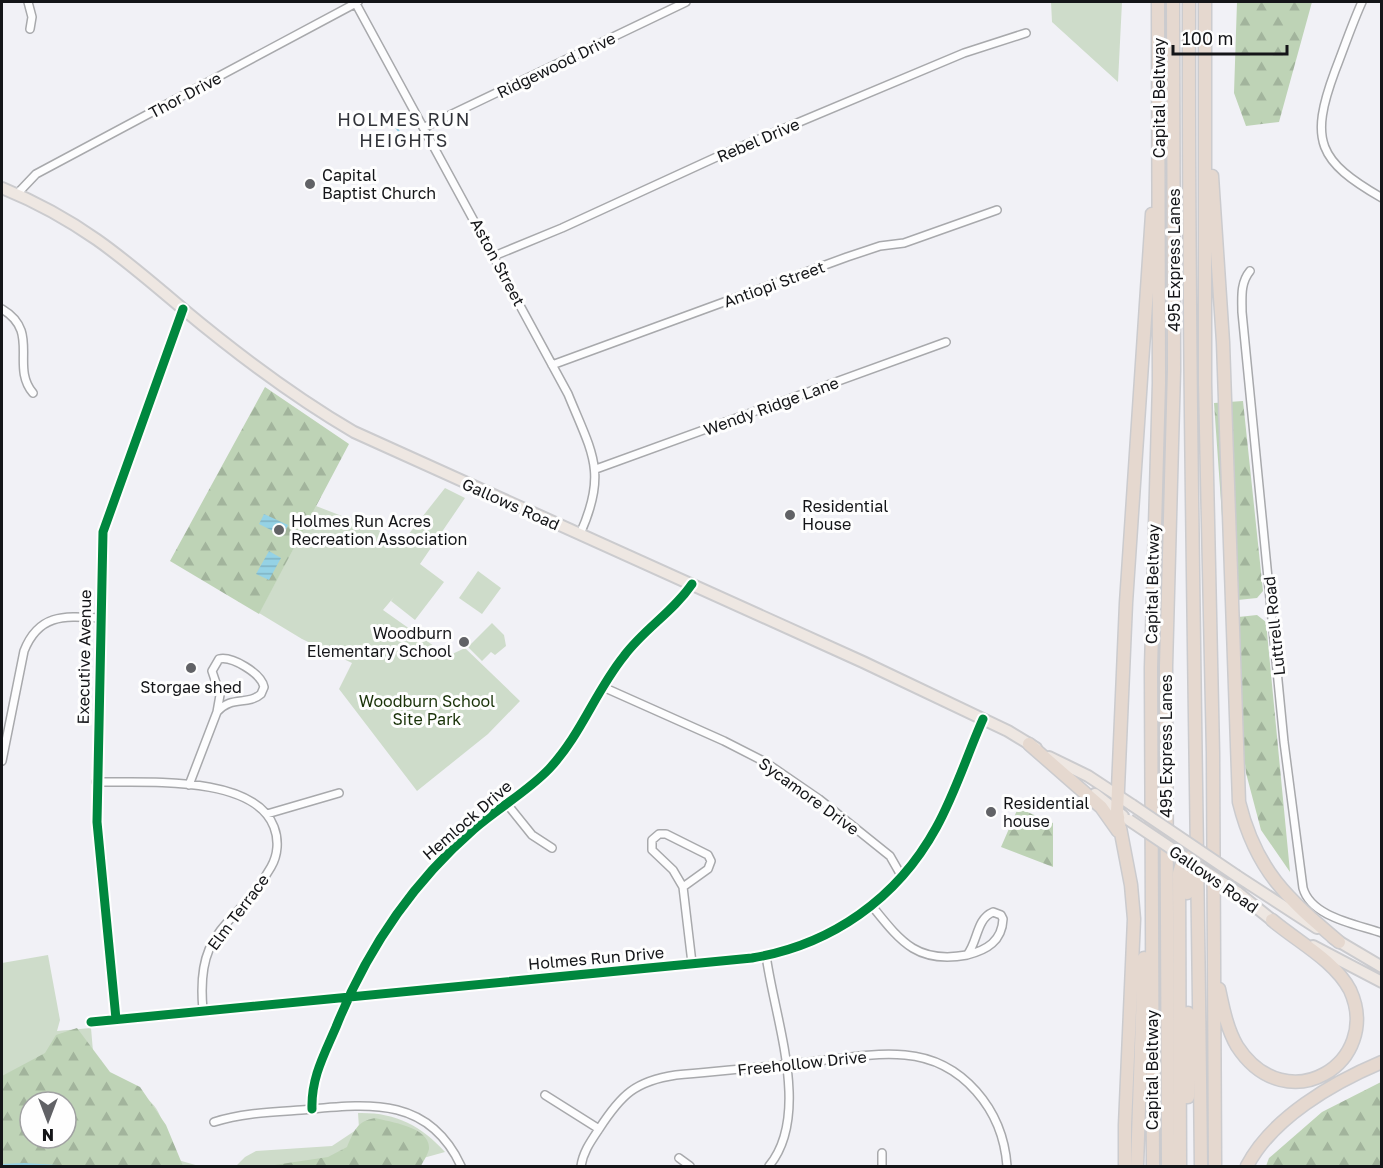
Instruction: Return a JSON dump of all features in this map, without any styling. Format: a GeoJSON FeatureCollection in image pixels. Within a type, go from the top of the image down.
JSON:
{"type":"FeatureCollection","features":[{"type":"Feature","properties":{"kind":"highway","name":"Capital Beltway"},"geometry":{"type":"LineString","coordinates":[[1153,1167],[1151,668],[1159,383],[1158,2]]}},
{"type":"Feature","properties":{"kind":"highway","name":"495 Express Lanes"},"geometry":{"type":"LineString","coordinates":[[1168,1167],[1166,666],[1174,370],[1173,2]]}},
{"type":"Feature","properties":{"kind":"highway","name":"495 Express Lanes"},"geometry":{"type":"LineString","coordinates":[[1190,2],[1188,358],[1196,690],[1201,1167]]}},
{"type":"Feature","properties":{"kind":"highway"},"geometry":{"type":"LineString","coordinates":[[1205,2],[1207,537],[1213,753],[1215,1167]]}},
{"type":"Feature","properties":{"kind":"highway"},"geometry":{"type":"LineString","coordinates":[[1205,90],[1222,342],[1239,802],[1252,844],[1266,870],[1282,892],[1339,942]]}},
{"type":"Feature","properties":{"kind":"highway"},"geometry":{"type":"LineString","coordinates":[[1125,1167],[1134,919],[1131,885],[1117,812],[1126,603],[1143,384],[1148,258],[1159,138]]}},
{"type":"Feature","properties":{"kind":"highway"},"geometry":{"type":"LineString","coordinates":[[1137,1167],[1151,668]]}},
{"type":"Feature","properties":{"kind":"highway"},"geometry":{"type":"LineString","coordinates":[[1029,744],[1101,807],[1121,837]]}},
{"type":"Feature","properties":{"kind":"highway"},"geometry":{"type":"LineString","coordinates":[[1180,1167],[1183,876],[1188,860],[1196,848]]}},
{"type":"Feature","properties":{"kind":"highway"},"geometry":{"type":"LineString","coordinates":[[1183,876],[1188,1167]]}},
{"type":"Feature","properties":{"kind":"highway"},"geometry":{"type":"LineString","coordinates":[[1214,962],[1232,1034],[1253,1065],[1270,1077],[1287,1082],[1308,1082],[1331,1072],[1350,1053],[1356,1040],[1359,1019],[1354,999],[1343,979],[1331,966],[1272,921]]}},
{"type":"Feature","properties":{"kind":"highway"},"geometry":{"type":"LineString","coordinates":[[1247,1167],[1256,1151],[1280,1124],[1320,1096],[1382,1062]]}},
{"type":"Feature","properties":{"kind":"main road","name":"Gallows Road"},"geometry":{"type":"LineString","coordinates":[[2,188],[78,226],[105,243],[183,309],[264,371],[354,432],[692,584],[983,719],[1118,795],[1237,876],[1382,967]]}},
{"type":"Feature","properties":{"kind":"main road","name":"Gallows Road"},"geometry":{"type":"LineString","coordinates":[[1056,761],[1117,812],[1237,892],[1272,921],[1327,954],[1382,982]]}},
{"type":"Feature","properties":{"kind":"street"},"geometry":{"type":"LineString","coordinates":[[28,2],[32,17],[30,29]]}},
{"type":"Feature","properties":{"kind":"street","name":"Aston Street"},"geometry":{"type":"LineString","coordinates":[[356,2],[568,394],[596,469],[593,503],[580,534]]}},
{"type":"Feature","properties":{"kind":"street","name":"Thor Drive"},"geometry":{"type":"LineString","coordinates":[[17,194],[36,174],[356,2]]}},
{"type":"Feature","properties":{"kind":"street","name":"Ridgewood Drive"},"geometry":{"type":"LineString","coordinates":[[425,127],[687,2]]}},
{"type":"Feature","properties":{"kind":"street"},"geometry":{"type":"LineString","coordinates":[[1362,2],[1324,101],[1321,135],[1328,154],[1341,172],[1382,198]]}},
{"type":"Feature","properties":{"kind":"street","name":"Rebel Drive"},"geometry":{"type":"LineString","coordinates":[[494,256],[562,228],[722,155],[964,53],[1026,33]]}},
{"type":"Feature","properties":{"kind":"street","name":"Antiopi Street"},"geometry":{"type":"LineString","coordinates":[[552,365],[847,257],[880,246],[904,243],[997,210]]}},
{"type":"Feature","properties":{"kind":"street","name":"Luttrell Road"},"geometry":{"type":"LineString","coordinates":[[1250,271],[1244,277],[1242,312],[1284,742],[1303,888],[1306,897],[1317,908],[1382,933]]}},
{"type":"Feature","properties":{"kind":"street"},"geometry":{"type":"LineString","coordinates":[[2,309],[10,314],[21,328],[24,377],[33,393]]}},
{"type":"Feature","properties":{"kind":"street","name":"Executive Avenue"},"geometry":{"type":"LineString","coordinates":[[116,1018],[97,822],[102,548],[107,518],[183,309]]}},
{"type":"Feature","properties":{"kind":"street","name":"Wendy Ridge Lane"},"geometry":{"type":"LineString","coordinates":[[596,469],[946,342]]}},
{"type":"Feature","properties":{"kind":"street","name":"Hemlock Drive"},"geometry":{"type":"LineString","coordinates":[[312,1109],[314,1077],[348,996],[380,938],[412,892],[451,850],[546,772],[570,744],[603,687],[632,646],[675,607],[692,584]]}},
{"type":"Feature","properties":{"kind":"street"},"geometry":{"type":"LineString","coordinates":[[2,761],[24,651],[32,635],[46,623],[62,617],[100,618]]}},
{"type":"Feature","properties":{"kind":"street"},"geometry":{"type":"LineString","coordinates":[[189,785],[217,712],[220,695],[212,671],[219,659],[228,658],[260,678],[264,687],[258,697],[228,702],[217,712]]}},
{"type":"Feature","properties":{"kind":"street","name":"Sycamore Drive"},"geometry":{"type":"LineString","coordinates":[[603,687],[724,741],[765,762],[819,799],[890,856],[902,877]]}},
{"type":"Feature","properties":{"kind":"street","name":"Holmes Run Drive"},"geometry":{"type":"LineString","coordinates":[[91,1022],[766,955],[816,940],[842,927],[872,906],[902,877],[937,827],[983,719]]}},
{"type":"Feature","properties":{"kind":"street"},"geometry":{"type":"LineString","coordinates":[[96,782],[189,785],[242,796],[255,803],[267,814],[339,793]]}},
{"type":"Feature","properties":{"kind":"street"},"geometry":{"type":"LineString","coordinates":[[507,804],[532,835],[552,848]]}},
{"type":"Feature","properties":{"kind":"street","name":"Elm Terrace"},"geometry":{"type":"LineString","coordinates":[[203,1010],[201,977],[209,947],[262,880],[274,861],[277,842],[267,814]]}},
{"type":"Feature","properties":{"kind":"street"},"geometry":{"type":"LineString","coordinates":[[683,887],[708,869],[711,858],[666,834],[659,834],[652,840],[652,850],[673,870],[683,887],[692,963]]}},
{"type":"Feature","properties":{"kind":"street"},"geometry":{"type":"LineString","coordinates":[[872,906],[898,938],[919,953],[941,958],[967,955],[986,949],[998,938],[1002,926],[1001,915],[993,912],[985,916],[975,944],[967,955]]}},
{"type":"Feature","properties":{"kind":"street"},"geometry":{"type":"LineString","coordinates":[[766,955],[786,1065],[789,1123],[783,1144],[769,1167]]}},
{"type":"Feature","properties":{"kind":"street","name":"Freehollow Drive"},"geometry":{"type":"LineString","coordinates":[[581,1167],[587,1147],[625,1094],[649,1080],[676,1075],[897,1055],[919,1057],[950,1070],[975,1089],[992,1112],[1003,1138],[1007,1167]]}},
{"type":"Feature","properties":{"kind":"street"},"geometry":{"type":"LineString","coordinates":[[545,1095],[599,1129]]}},
{"type":"Feature","properties":{"kind":"street"},"geometry":{"type":"LineString","coordinates":[[214,1122],[243,1115],[377,1104],[405,1111],[429,1124],[444,1139],[461,1167]]}},
{"type":"Feature","properties":{"kind":"street"},"geometry":{"type":"LineString","coordinates":[[882,1153],[882,1167]]}},
{"type":"Feature","properties":{"kind":"street"},"geometry":{"type":"LineString","coordinates":[[679,1158],[690,1167]]}},
{"type":"Feature","properties":{"kind":"green space"},"geometry":{"type":"Polygon","coordinates":[[[1051,2],[1122,2],[1118,82],[1052,22],[1051,2]]]}},
{"type":"Feature","properties":{"kind":"green space"},"geometry":{"type":"Polygon","coordinates":[[[1237,2],[1312,2],[1279,122],[1246,126],[1234,93],[1237,2]]]}},
{"type":"Feature","properties":{"kind":"green space"},"geometry":{"type":"Polygon","coordinates":[[[265,387],[349,444],[259,614],[170,561],[265,387]]]}},
{"type":"Feature","properties":{"kind":"green space"},"geometry":{"type":"Polygon","coordinates":[[[1243,401],[1263,591],[1257,598],[1228,601],[1214,403],[1243,401]]]}},
{"type":"Feature","properties":{"kind":"green space","name":"Woodburn School Site Park"},"geometry":{"type":"Polygon","coordinates":[[[445,488],[465,498],[420,564],[444,582],[415,620],[391,601],[394,597],[383,610],[448,656],[465,648],[520,701],[488,734],[417,791],[339,689],[352,663],[302,639],[259,613],[316,506],[404,540],[445,488]]]}},
{"type":"Feature","properties":{"kind":"green space"},"geometry":{"type":"Polygon","coordinates":[[[478,571],[501,588],[482,614],[459,598],[478,571]]]}},
{"type":"Feature","properties":{"kind":"green space"},"geometry":{"type":"Polygon","coordinates":[[[1257,615],[1266,622],[1290,872],[1261,830],[1246,773],[1229,618],[1257,615]]]}},
{"type":"Feature","properties":{"kind":"green space"},"geometry":{"type":"Polygon","coordinates":[[[492,623],[504,635],[506,646],[495,655],[491,652],[482,661],[468,647],[492,623]]]}},
{"type":"Feature","properties":{"kind":"green space"},"geometry":{"type":"Polygon","coordinates":[[[1018,808],[1053,823],[1053,867],[1001,847],[1018,808]]]}},
{"type":"Feature","properties":{"kind":"green space"},"geometry":{"type":"Polygon","coordinates":[[[48,955],[60,1020],[57,1031],[91,1028],[96,1086],[128,1090],[149,1100],[162,1119],[168,1151],[178,1160],[199,1166],[2,1166],[2,963],[48,955]]]}},
{"type":"Feature","properties":{"kind":"green space"},"geometry":{"type":"Polygon","coordinates":[[[77,1028],[110,1072],[140,1087],[166,1125],[183,1166],[2,1166],[2,1076],[45,1053],[56,1035],[77,1028]]]}},
{"type":"Feature","properties":{"kind":"green space"},"geometry":{"type":"Polygon","coordinates":[[[1381,1082],[1381,1166],[1266,1166],[1269,1158],[1322,1112],[1381,1082]]]}},
{"type":"Feature","properties":{"kind":"green space"},"geometry":{"type":"Polygon","coordinates":[[[358,1113],[383,1115],[406,1122],[426,1134],[445,1152],[416,1160],[415,1166],[236,1166],[256,1151],[332,1146],[359,1128],[358,1113]]]}},
{"type":"Feature","properties":{"kind":"green space"},"geometry":{"type":"Polygon","coordinates":[[[375,1118],[408,1127],[424,1135],[429,1149],[421,1166],[268,1166],[328,1157],[347,1147],[360,1124],[375,1118]]]}},
{"type":"Feature","properties":{"kind":"water","name":"Holmes Run Acres Recreation Association"},"geometry":{"type":"Polygon","coordinates":[[[264,514],[288,525],[283,536],[259,524],[264,514]]]}},
{"type":"Feature","properties":{"kind":"water"},"geometry":{"type":"Polygon","coordinates":[[[269,551],[281,558],[269,580],[256,574],[269,551]]]}},
{"type":"Feature","properties":{"kind":"waterway"},"geometry":{"type":"LineString","coordinates":[[386,120],[395,126],[411,148]]}},
{"type":"Feature","properties":{"kind":"waterway"},"geometry":{"type":"LineString","coordinates":[[2,1165],[58,1166]]}},
{"type":"Feature","properties":{"kind":"cycle path"},"geometry":{"type":"LineString","coordinates":[[116,1019],[97,822],[103,532],[183,309]]}},
{"type":"Feature","properties":{"kind":"cycle path"},"geometry":{"type":"LineString","coordinates":[[312,1109],[316,1077],[327,1047],[348,998],[393,919],[430,872],[451,850],[483,821],[549,769],[570,742],[624,656],[692,584]]}},
{"type":"Feature","properties":{"kind":"cycle path"},"geometry":{"type":"LineString","coordinates":[[91,1022],[752,958],[781,952],[835,930],[859,915],[902,876],[920,853],[943,815],[983,719]]}},
{"type":"Feature","properties":{"kind":"place","name":"Capital Baptist Church"},"geometry":{"type":"Point","coordinates":[310,184]}},
{"type":"Feature","properties":{"kind":"place","name":"Residential House"},"geometry":{"type":"Point","coordinates":[790,515]}},
{"type":"Feature","properties":{"kind":"place","name":"Holmes Run Acres Recreation Association"},"geometry":{"type":"Point","coordinates":[279,530]}},
{"type":"Feature","properties":{"kind":"place","name":"Woodburn Elementary School"},"geometry":{"type":"Point","coordinates":[464,642]}},
{"type":"Feature","properties":{"kind":"place","name":"Storgae shed"},"geometry":{"type":"Point","coordinates":[191,668]}},
{"type":"Feature","properties":{"kind":"place","name":"Residential house"},"geometry":{"type":"Point","coordinates":[991,812]}},
{"type":"Feature","properties":{"kind":"district","name":"HOLMES RUN HEIGHTS"},"geometry":{"type":"Point","coordinates":[404,130]}}]}
